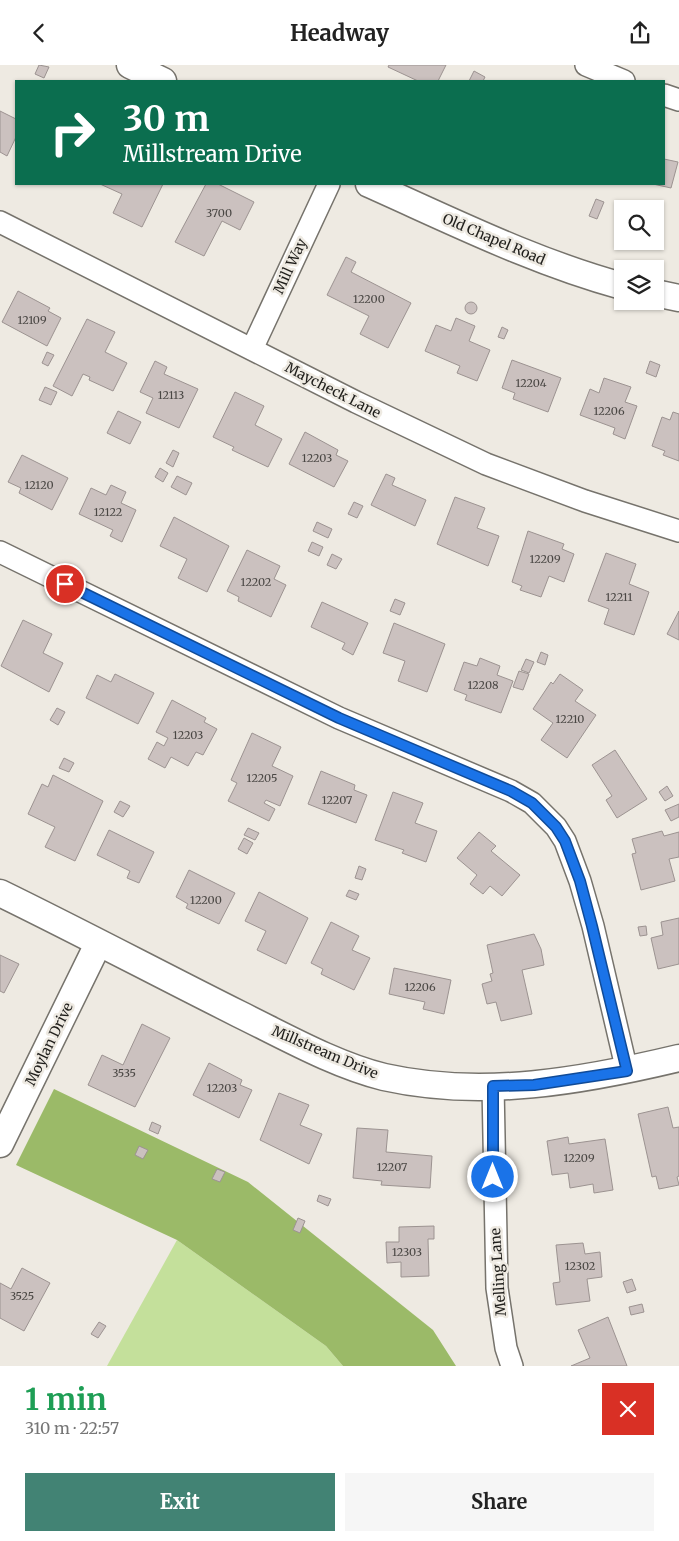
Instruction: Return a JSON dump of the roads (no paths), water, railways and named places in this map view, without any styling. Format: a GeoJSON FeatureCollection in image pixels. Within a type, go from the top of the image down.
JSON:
{"type":"FeatureCollection","features":[{"type":"Feature","properties":{"kind":"street"},"geometry":{"type":"LineString","coordinates":[[130,65],[161,80]]}},
{"type":"Feature","properties":{"kind":"street"},"geometry":{"type":"LineString","coordinates":[[586,65],[622,80]]}},
{"type":"Feature","properties":{"kind":"street"},"geometry":{"type":"LineString","coordinates":[[665,95],[679,100]]}},
{"type":"Feature","properties":{"kind":"street","name":"Mill Way"},"geometry":{"type":"LineString","coordinates":[[252,349],[328,185]]}},
{"type":"Feature","properties":{"kind":"street","name":"Old Chapel Road"},"geometry":{"type":"LineString","coordinates":[[371,185],[501,244],[583,275],[614,283]]}},
{"type":"Feature","properties":{"kind":"street","name":"Maycheck Lane"},"geometry":{"type":"LineString","coordinates":[[0,222],[421,434],[486,464],[585,501],[679,531]]}},
{"type":"Feature","properties":{"kind":"street"},"geometry":{"type":"LineString","coordinates":[[664,294],[679,297]]}},
{"type":"Feature","properties":{"kind":"street"},"geometry":{"type":"LineString","coordinates":[[0,552],[339,718],[511,791],[532,803],[556,827],[565,841],[580,881],[627,1071]]}},
{"type":"Feature","properties":{"kind":"street","name":"Millstream Drive"},"geometry":{"type":"LineString","coordinates":[[0,893],[300,1044],[358,1068],[383,1076],[417,1083],[457,1086],[541,1084],[627,1071],[679,1058]]}},
{"type":"Feature","properties":{"kind":"street","name":"Moylan Drive"},"geometry":{"type":"LineString","coordinates":[[0,1144],[98,944]]}},
{"type":"Feature","properties":{"kind":"street","name":"Melling Lane"},"geometry":{"type":"LineString","coordinates":[[493,1086],[497,1288],[506,1348],[512,1366]]}}]}
